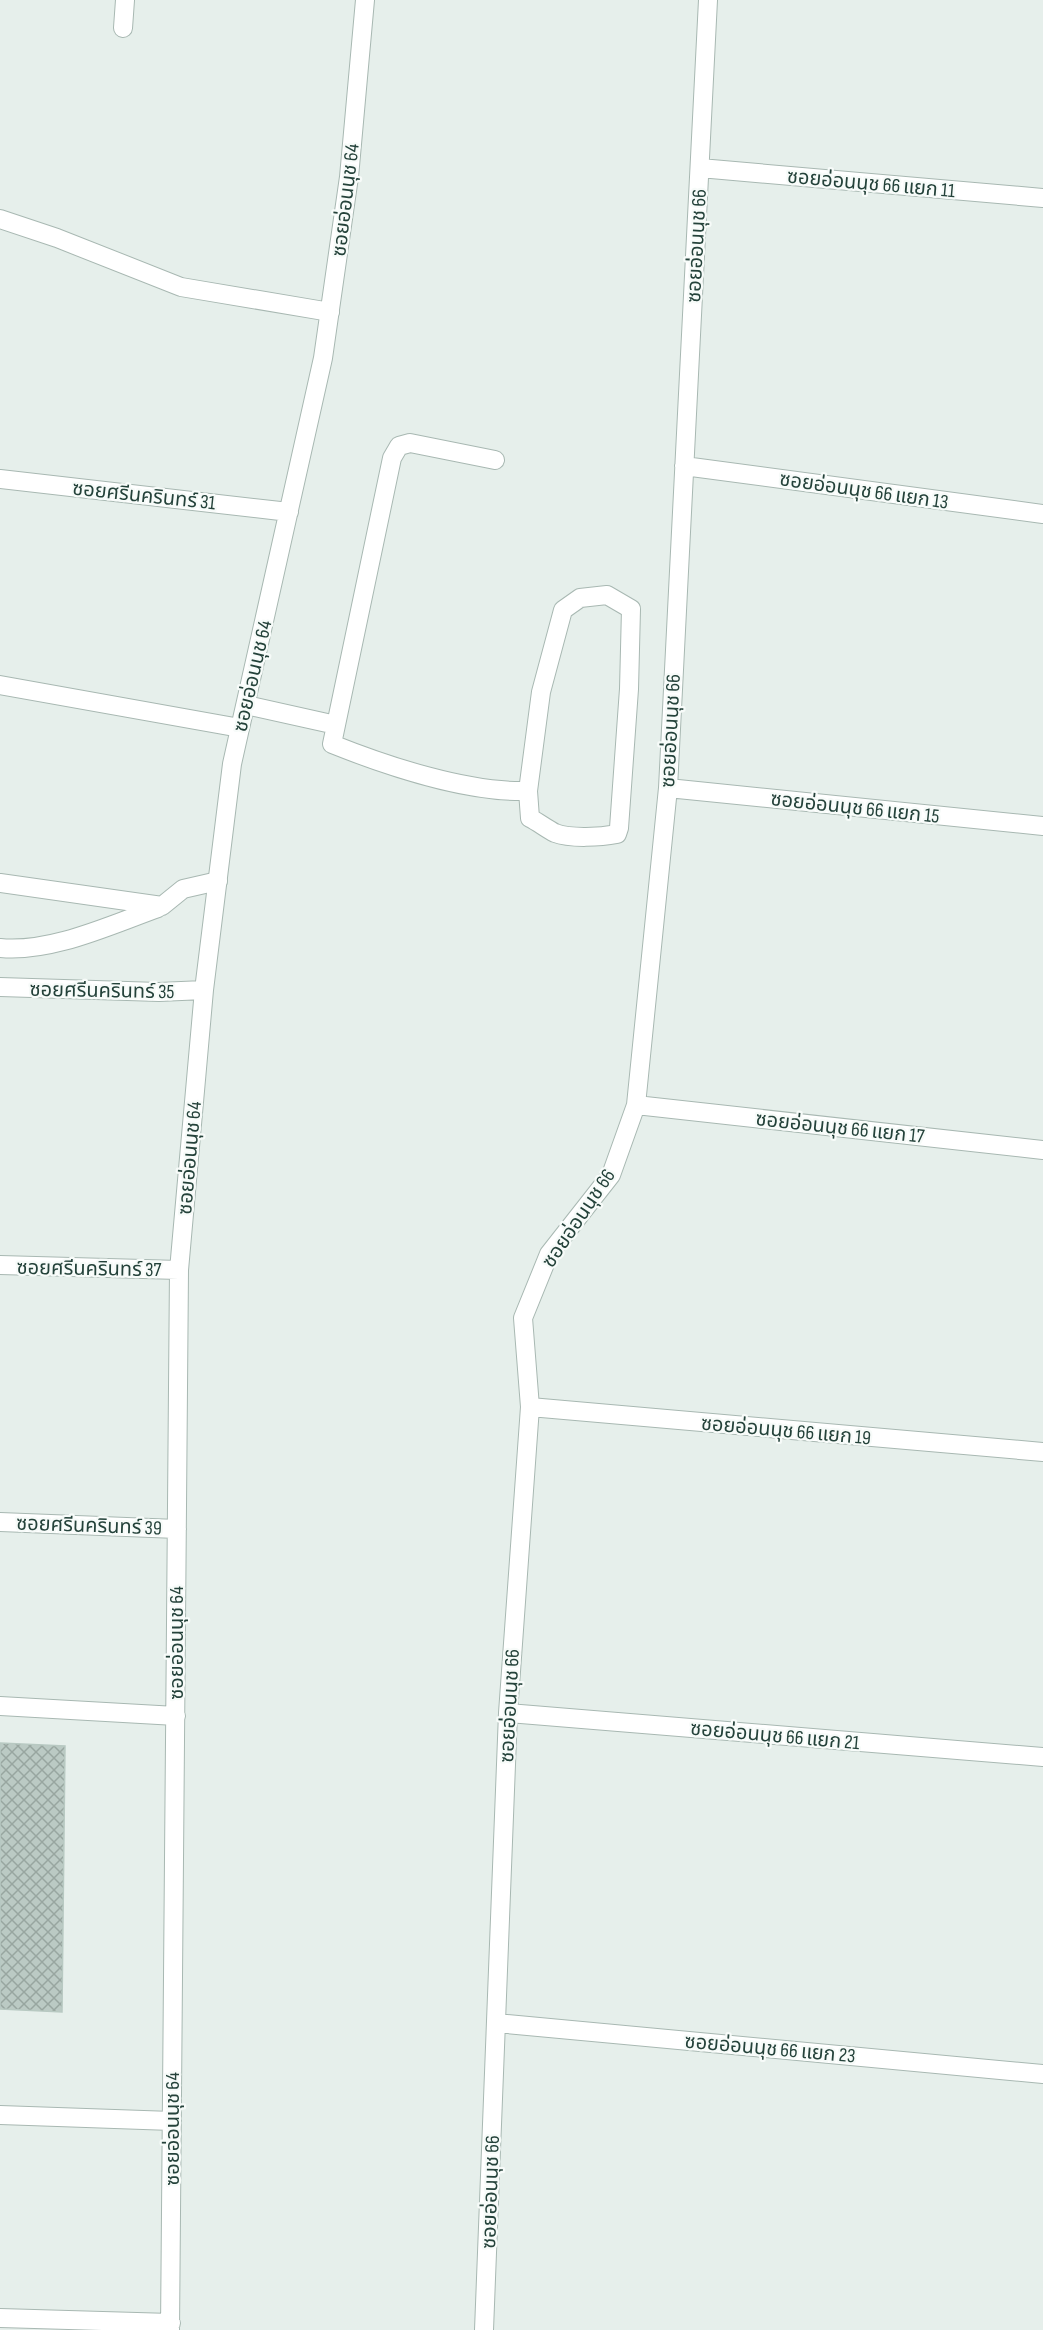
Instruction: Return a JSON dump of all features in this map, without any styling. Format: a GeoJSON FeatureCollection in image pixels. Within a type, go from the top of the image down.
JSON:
{"type":"FeatureCollection","features":[{"type":"Feature","properties":{"kind":"street"},"geometry":{"type":"LineString","coordinates":[[123,28],[125,0]]}},
{"type":"Feature","properties":{"kind":"street","name":"ซอยอ่อนนุช 64"},"geometry":{"type":"LineString","coordinates":[[170,2326],[179,1270],[204,990],[232,764],[323,358],[349,177],[365,0]]}},
{"type":"Feature","properties":{"kind":"street","name":"ซอยอ่อนนุช 66"},"geometry":{"type":"LineString","coordinates":[[484,2330],[508,1713],[530,1407],[523,1318],[549,1254],[611,1174],[636,1105],[668,788],[708,0]]}},
{"type":"Feature","properties":{"kind":"street","name":"ซอยอ่อนนุช 66 แยก 11"},"geometry":{"type":"LineString","coordinates":[[700,168],[1043,198]]}},
{"type":"Feature","properties":{"kind":"street"},"geometry":{"type":"LineString","coordinates":[[0,219],[57,238],[181,287],[330,312]]}},
{"type":"Feature","properties":{"kind":"street"},"geometry":{"type":"LineString","coordinates":[[495,460],[410,443],[399,446],[392,458],[332,744],[369,759],[453,781],[510,791],[528,791]]}},
{"type":"Feature","properties":{"kind":"street","name":"ซอยอ่อนนุช 66 แยก 13"},"geometry":{"type":"LineString","coordinates":[[684,466],[1043,514]]}},
{"type":"Feature","properties":{"kind":"street","name":"ซอยศรีนครินทร์ 31"},"geometry":{"type":"LineString","coordinates":[[0,479],[289,512]]}},
{"type":"Feature","properties":{"kind":"street"},"geometry":{"type":"LineString","coordinates":[[608,595],[631,609],[629,689],[617,834],[589,837],[556,833],[530,818],[528,791],[541,692],[563,610],[580,598],[608,595]]}},
{"type":"Feature","properties":{"kind":"street"},"geometry":{"type":"LineString","coordinates":[[0,685],[240,728]]}},
{"type":"Feature","properties":{"kind":"street"},"geometry":{"type":"LineString","coordinates":[[246,705],[336,724]]}},
{"type":"Feature","properties":{"kind":"street","name":"ซอยอ่อนนุช 66 แยก 15"},"geometry":{"type":"LineString","coordinates":[[668,788],[1043,826]]}},
{"type":"Feature","properties":{"kind":"street"},"geometry":{"type":"LineString","coordinates":[[0,948],[11,949],[66,940],[162,906],[183,889],[218,881]]}},
{"type":"Feature","properties":{"kind":"street"},"geometry":{"type":"LineString","coordinates":[[0,883],[162,906]]}},
{"type":"Feature","properties":{"kind":"street","name":"ซอยศรีนครินทร์ 35"},"geometry":{"type":"LineString","coordinates":[[0,987],[159,992],[204,990]]}},
{"type":"Feature","properties":{"kind":"street","name":"ซอยอ่อนนุช 66 แยก 17"},"geometry":{"type":"LineString","coordinates":[[636,1105],[1043,1150]]}},
{"type":"Feature","properties":{"kind":"street","name":"ซอยศรีนครินทร์ 37"},"geometry":{"type":"LineString","coordinates":[[0,1265],[179,1270]]}},
{"type":"Feature","properties":{"kind":"street","name":"ซอยอ่อนนุช 66 แยก 19"},"geometry":{"type":"LineString","coordinates":[[530,1407],[1043,1452]]}},
{"type":"Feature","properties":{"kind":"street","name":"ซอยศรีนครินทร์ 39"},"geometry":{"type":"LineString","coordinates":[[0,1522],[177,1528]]}},
{"type":"Feature","properties":{"kind":"street"},"geometry":{"type":"LineString","coordinates":[[0,1706],[176,1716]]}},
{"type":"Feature","properties":{"kind":"street","name":"ซอยอ่อนนุช 66 แยก 21"},"geometry":{"type":"LineString","coordinates":[[508,1713],[1043,1757]]}},
{"type":"Feature","properties":{"kind":"street","name":"ซอยอ่อนนุช 66 แยก 23"},"geometry":{"type":"LineString","coordinates":[[496,2023],[1043,2074]]}},
{"type":"Feature","properties":{"kind":"street"},"geometry":{"type":"LineString","coordinates":[[0,2115],[172,2121]]}},
{"type":"Feature","properties":{"kind":"street"},"geometry":{"type":"LineString","coordinates":[[0,2318],[170,2326]]}},
{"type":"Feature","properties":{"kind":"building"},"geometry":{"type":"Polygon","coordinates":[[[0,1743],[65,1746],[62,2012],[0,2009],[0,1743]]]}}]}
